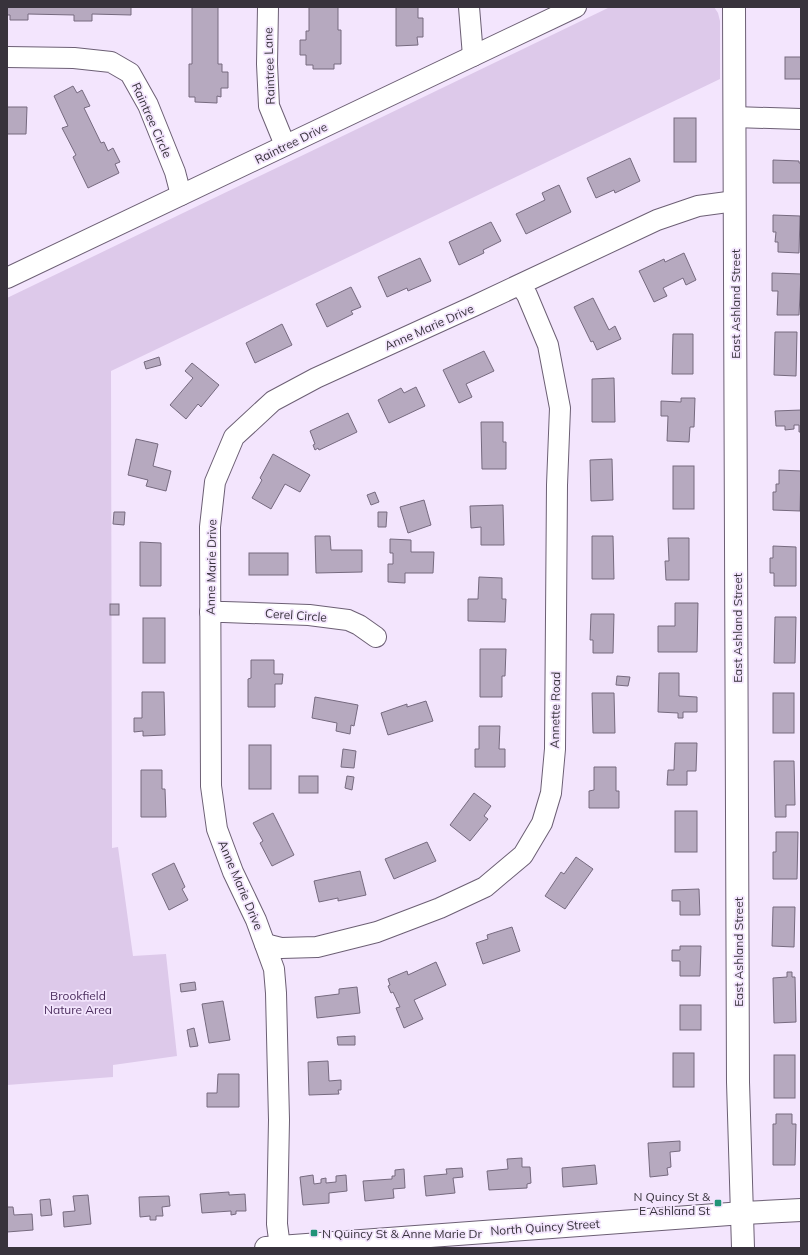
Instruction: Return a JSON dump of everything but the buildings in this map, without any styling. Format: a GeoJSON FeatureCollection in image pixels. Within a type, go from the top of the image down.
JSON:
{"type":"FeatureCollection","features":[{"type":"Feature","properties":{"kind":"main road","name":"East Ashland Street"},"geometry":{"type":"LineString","coordinates":[[734,7],[738,1082],[743,1248]]}},
{"type":"Feature","properties":{"kind":"main road","name":"North Quincy Street"},"geometry":{"type":"LineString","coordinates":[[273,1248],[801,1210]]}},
{"type":"Feature","properties":{"kind":"street","name":"Raintree Lane"},"geometry":{"type":"LineString","coordinates":[[268,7],[267,64],[269,106],[285,146]]}},
{"type":"Feature","properties":{"kind":"street"},"geometry":{"type":"LineString","coordinates":[[469,7],[474,56]]}},
{"type":"Feature","properties":{"kind":"street","name":"Raintree Drive"},"geometry":{"type":"LineString","coordinates":[[7,278],[576,7]]}},
{"type":"Feature","properties":{"kind":"street","name":"Raintree Circle"},"geometry":{"type":"LineString","coordinates":[[7,57],[74,58],[111,62],[130,73],[148,105],[175,172],[181,195]]}},
{"type":"Feature","properties":{"kind":"street"},"geometry":{"type":"LineString","coordinates":[[734,117],[801,119]]}},
{"type":"Feature","properties":{"kind":"street","name":"Anne Marie Drive"},"geometry":{"type":"LineString","coordinates":[[273,1248],[277,1224],[279,1120],[276,992],[274,968],[256,920],[233,872],[217,829],[211,786],[210,527],[215,482],[234,437],[273,401],[316,378],[520,285],[657,220],[698,206],[735,201]]}},
{"type":"Feature","properties":{"kind":"street","name":"Annette Road"},"geometry":{"type":"LineString","coordinates":[[265,944],[282,948],[317,947],[377,932],[440,908],[485,887],[490,883],[523,855],[542,823],[551,793],[555,749],[557,485],[560,408],[548,346],[527,295],[520,285]]}},
{"type":"Feature","properties":{"kind":"street","name":"Cerel Circle"},"geometry":{"type":"LineString","coordinates":[[210,612],[309,615],[348,620],[359,625],[376,637]]}},
{"type":"Feature","properties":{"kind":"green space","name":"Brookfield Nature Area"},"geometry":{"type":"Polygon","coordinates":[[[610,7],[714,7],[718,13],[720,21],[720,79],[111,371],[112,848],[118,847],[133,956],[166,954],[177,1056],[113,1065],[113,1077],[7,1085],[7,298],[610,7]]]}},
{"type":"Feature","properties":{"kind":"place","name":"N Quincy St & E Ashland St"},"geometry":{"type":"Point","coordinates":[718,1203]}},
{"type":"Feature","properties":{"kind":"place","name":"N Quincy St & Anne Marie Dr"},"geometry":{"type":"Point","coordinates":[314,1233]}}]}
